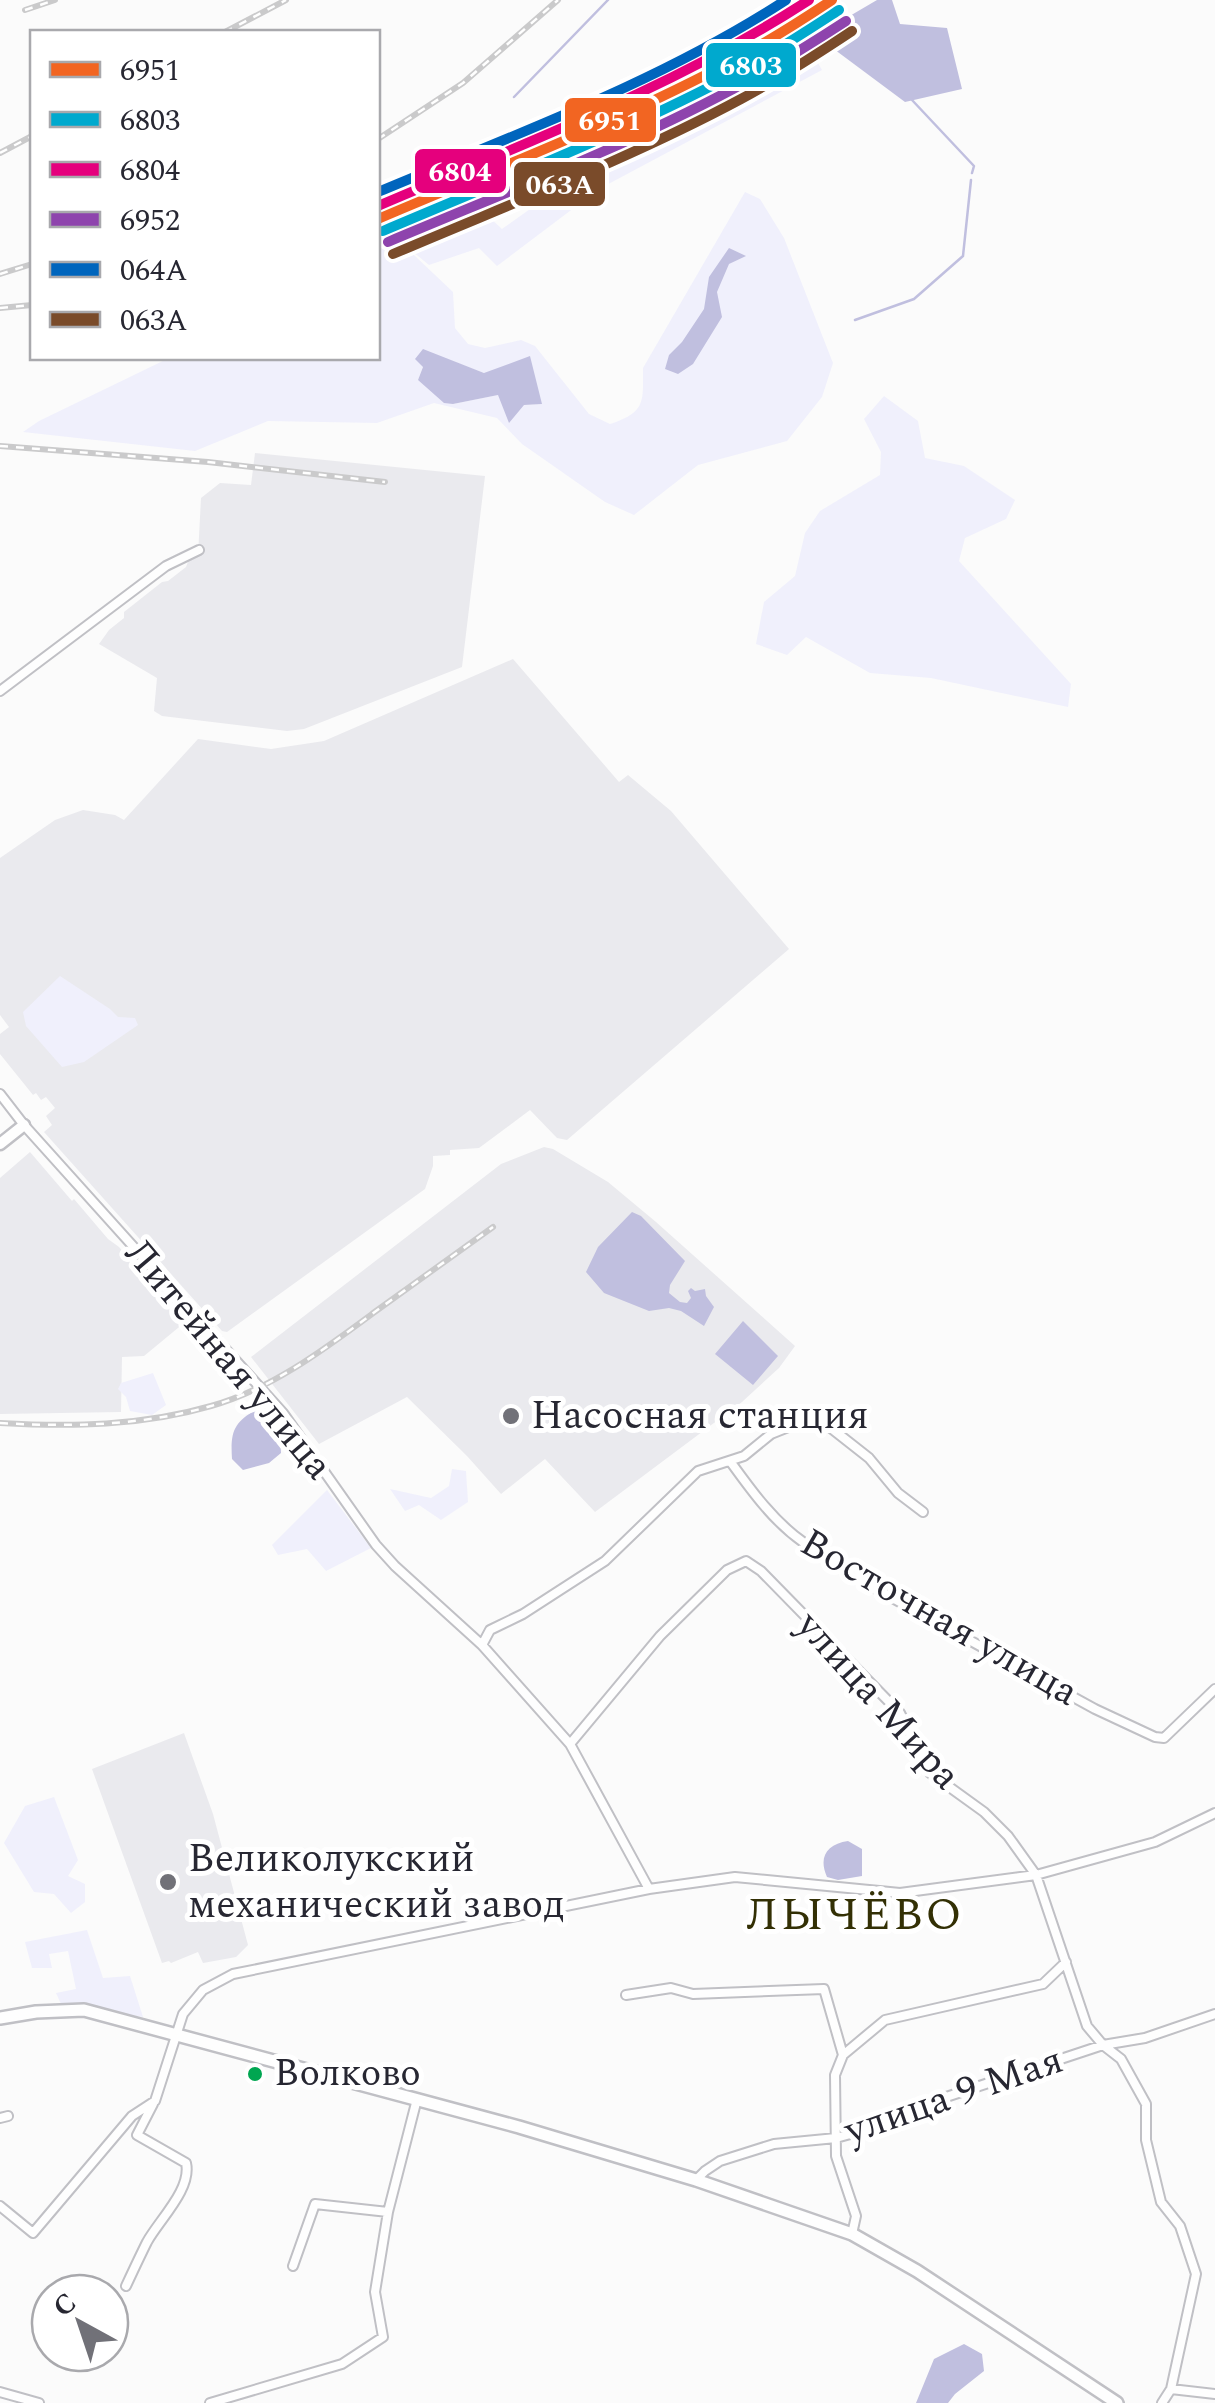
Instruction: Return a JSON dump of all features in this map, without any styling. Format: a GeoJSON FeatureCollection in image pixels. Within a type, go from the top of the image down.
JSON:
{"type":"FeatureCollection","features":[{"type":"Feature","properties":{"kind":"main road"},"geometry":{"type":"LineString","coordinates":[[0,2018],[84,2010],[417,2099],[696,2180],[852,2234],[917,2270],[1117,2403]]}},
{"type":"Feature","properties":{"kind":"street"},"geometry":{"type":"LineString","coordinates":[[0,691],[166,566],[198,550]]}},
{"type":"Feature","properties":{"kind":"street","name":"Литейная улица"},"geometry":{"type":"LineString","coordinates":[[0,1094],[283,1413],[376,1545],[482,1645],[570,1744],[649,1888]]}},
{"type":"Feature","properties":{"kind":"street"},"geometry":{"type":"LineString","coordinates":[[0,1144],[24,1125]]}},
{"type":"Feature","properties":{"kind":"street"},"geometry":{"type":"LineString","coordinates":[[482,1645],[490,1630],[523,1614],[605,1562],[698,1472],[744,1456],[770,1434],[815,1418],[869,1458],[898,1493],[923,1512]]}},
{"type":"Feature","properties":{"kind":"street","name":"Восточная улица"},"geometry":{"type":"LineString","coordinates":[[730,1461],[778,1520],[802,1542],[876,1589],[1155,1738],[1164,1738],[1215,1689]]}},
{"type":"Feature","properties":{"kind":"street","name":"улица Мира"},"geometry":{"type":"LineString","coordinates":[[570,1744],[660,1636],[727,1570],[746,1561],[761,1570],[900,1713],[930,1772],[984,1812],[1008,1836],[1036,1875],[1087,2026],[1120,2059],[1146,2104],[1146,2140],[1161,2202],[1180,2226],[1196,2274],[1171,2388],[1162,2403]]}},
{"type":"Feature","properties":{"kind":"street"},"geometry":{"type":"LineString","coordinates":[[130,2278],[188,2174],[186,2164],[137,2135],[155,2101],[183,2014],[203,1990],[233,1974],[649,1888],[736,1877],[900,1893],[1036,1875],[1155,1842],[1215,1812]]}},
{"type":"Feature","properties":{"kind":"street"},"geometry":{"type":"LineString","coordinates":[[852,2234],[856,2216],[836,2156],[834,2076],[843,2055],[885,2020],[1043,1984],[1066,1962]]}},
{"type":"Feature","properties":{"kind":"street"},"geometry":{"type":"LineString","coordinates":[[626,1994],[672,1988],[693,1994],[824,1988],[843,2055]]}},
{"type":"Feature","properties":{"kind":"street","name":"улица 9 Мая"},"geometry":{"type":"LineString","coordinates":[[696,2180],[704,2170],[720,2162],[774,2144],[836,2138],[1102,2045],[1145,2038],[1215,2014]]}},
{"type":"Feature","properties":{"kind":"street"},"geometry":{"type":"LineString","coordinates":[[210,2403],[342,2364],[382,2337],[376,2292],[388,2212],[417,2099]]}},
{"type":"Feature","properties":{"kind":"street"},"geometry":{"type":"LineString","coordinates":[[0,2206],[32,2233],[132,2116],[155,2101]]}},
{"type":"Feature","properties":{"kind":"street"},"geometry":{"type":"LineString","coordinates":[[293,2266],[314,2204],[388,2212]]}},
{"type":"Feature","properties":{"kind":"street"},"geometry":{"type":"LineString","coordinates":[[1171,2388],[1215,2394]]}},
{"type":"Feature","properties":{"kind":"street"},"geometry":{"type":"LineString","coordinates":[[0,2392],[38,2403]]}},
{"type":"Feature","properties":{"kind":"street"},"geometry":{"type":"LineString","coordinates":[[241,2392],[246,2403]]}},
{"type":"Feature","properties":{"kind":"shaded area"},"geometry":{"type":"Polygon","coordinates":[[[812,52],[822,70],[599,189],[497,266],[479,248],[429,265],[407,247],[488,216],[502,229],[589,167],[812,52]]]}},
{"type":"Feature","properties":{"kind":"shaded area"},"geometry":{"type":"Polygon","coordinates":[[[745,192],[760,199],[784,238],[833,363],[822,397],[787,441],[698,465],[634,515],[605,502],[522,444],[497,418],[434,403],[377,423],[268,421],[195,451],[23,432],[165,360],[380,360],[380,243],[396,238],[453,292],[455,328],[468,344],[485,348],[521,340],[535,346],[589,414],[610,424],[636,410],[642,397],[643,368],[745,192]],[[423,350],[418,380],[453,404],[498,395],[524,405],[542,404],[484,373],[423,350]]]}},
{"type":"Feature","properties":{"kind":"shaded area"},"geometry":{"type":"Polygon","coordinates":[[[884,396],[918,421],[925,458],[964,466],[1015,500],[1006,519],[965,538],[959,561],[1071,684],[1068,707],[931,678],[870,673],[806,637],[787,655],[756,644],[764,602],[795,576],[805,533],[820,511],[880,475],[881,452],[864,419],[884,396]]]}},
{"type":"Feature","properties":{"kind":"shaded area"},"geometry":{"type":"Polygon","coordinates":[[[255,453],[485,476],[462,667],[304,729],[287,731],[162,716],[154,711],[157,678],[99,644],[124,618],[124,612],[198,556],[201,498],[220,483],[251,485],[255,453]]]}},
{"type":"Feature","properties":{"kind":"shaded area"},"geometry":{"type":"Polygon","coordinates":[[[513,659],[619,782],[628,775],[671,811],[789,949],[567,1140],[557,1138],[530,1110],[479,1148],[433,1156],[425,1189],[227,1332],[222,1331],[44,1132],[52,1125],[46,1116],[55,1108],[46,1097],[41,1100],[36,1093],[33,1095],[0,1054],[0,1034],[9,1027],[0,1015],[0,858],[55,820],[83,810],[124,820],[198,739],[271,749],[324,741],[513,659]]]}},
{"type":"Feature","properties":{"kind":"shaded area"},"geometry":{"type":"Polygon","coordinates":[[[60,976],[118,1017],[135,1018],[138,1025],[84,1062],[62,1067],[26,1026],[23,1012],[60,976]]]}},
{"type":"Feature","properties":{"kind":"shaded area"},"geometry":{"type":"Polygon","coordinates":[[[544,1147],[608,1182],[795,1346],[779,1368],[742,1402],[595,1512],[545,1459],[501,1494],[407,1397],[319,1444],[251,1357],[501,1164],[544,1147]]]}},
{"type":"Feature","properties":{"kind":"shaded area"},"geometry":{"type":"Polygon","coordinates":[[[30,1152],[184,1323],[144,1356],[122,1357],[121,1412],[0,1414],[0,1178],[30,1152]]]}},
{"type":"Feature","properties":{"kind":"shaded area"},"geometry":{"type":"Polygon","coordinates":[[[153,1373],[166,1405],[152,1415],[130,1411],[126,1397],[118,1389],[121,1383],[153,1373]]]}},
{"type":"Feature","properties":{"kind":"shaded area"},"geometry":{"type":"Polygon","coordinates":[[[452,1469],[466,1471],[468,1502],[441,1520],[419,1505],[405,1511],[390,1489],[431,1498],[449,1486],[452,1469]]]}},
{"type":"Feature","properties":{"kind":"shaded area"},"geometry":{"type":"Polygon","coordinates":[[[327,1490],[371,1548],[326,1571],[307,1549],[278,1555],[272,1545],[327,1490]]]}},
{"type":"Feature","properties":{"kind":"shaded area"},"geometry":{"type":"Polygon","coordinates":[[[184,1733],[213,1814],[248,1945],[236,1957],[203,1963],[198,1952],[162,1963],[92,1769],[184,1733]]]}},
{"type":"Feature","properties":{"kind":"shaded area"},"geometry":{"type":"Polygon","coordinates":[[[54,1797],[78,1860],[68,1876],[85,1884],[85,1902],[71,1913],[54,1894],[34,1892],[4,1843],[25,1806],[54,1797]]]}},
{"type":"Feature","properties":{"kind":"shaded area"},"geometry":{"type":"Polygon","coordinates":[[[87,1930],[103,1978],[130,1976],[143,2017],[61,2004],[56,1993],[76,1989],[68,1951],[49,1954],[52,1968],[32,1968],[25,1942],[87,1930]]]}},
{"type":"Feature","properties":{"kind":"water"},"geometry":{"type":"Polygon","coordinates":[[[877,0],[892,0],[900,24],[947,28],[962,89],[905,102],[819,38],[822,20],[848,17],[877,0]]]}},
{"type":"Feature","properties":{"kind":"water"},"geometry":{"type":"Polygon","coordinates":[[[729,248],[746,256],[729,264],[717,292],[722,317],[693,364],[678,374],[665,369],[669,355],[704,309],[709,277],[729,248]]]}},
{"type":"Feature","properties":{"kind":"water"},"geometry":{"type":"Polygon","coordinates":[[[423,349],[484,373],[530,356],[542,404],[524,405],[509,423],[498,395],[444,403],[418,380],[423,367],[415,359],[423,349]]]}},
{"type":"Feature","properties":{"kind":"water"},"geometry":{"type":"Polygon","coordinates":[[[632,1212],[641,1216],[685,1261],[669,1293],[687,1303],[691,1288],[705,1289],[714,1307],[704,1326],[681,1311],[649,1311],[604,1293],[586,1272],[598,1247],[632,1212]]]}},
{"type":"Feature","properties":{"kind":"water"},"geometry":{"type":"Polygon","coordinates":[[[743,1321],[778,1356],[753,1385],[715,1354],[743,1321]]]}},
{"type":"Feature","properties":{"kind":"water"},"geometry":{"type":"Polygon","coordinates":[[[261,1407],[276,1428],[281,1453],[269,1463],[243,1470],[232,1459],[233,1433],[245,1417],[261,1407]]]}},
{"type":"Feature","properties":{"kind":"water"},"geometry":{"type":"Polygon","coordinates":[[[848,1841],[862,1849],[862,1876],[838,1880],[827,1877],[826,1853],[848,1841]]]}},
{"type":"Feature","properties":{"kind":"water"},"geometry":{"type":"Polygon","coordinates":[[[964,2344],[982,2354],[984,2371],[948,2403],[916,2403],[934,2359],[964,2344]]]}},
{"type":"Feature","properties":{"kind":"waterway"},"geometry":{"type":"LineString","coordinates":[[514,97],[608,0]]}},
{"type":"Feature","properties":{"kind":"waterway"},"geometry":{"type":"LineString","coordinates":[[912,100],[974,166],[972,173]]}},
{"type":"Feature","properties":{"kind":"waterway"},"geometry":{"type":"LineString","coordinates":[[855,320],[914,299],[963,256],[971,180]]}},
{"type":"Feature","properties":{"kind":"railway"},"geometry":{"type":"LineString","coordinates":[[25,10],[55,0]]}},
{"type":"Feature","properties":{"kind":"railway"},"geometry":{"type":"LineString","coordinates":[[229,30],[286,0]]}},
{"type":"Feature","properties":{"kind":"railway"},"geometry":{"type":"LineString","coordinates":[[380,138],[463,83],[558,0]]}},
{"type":"Feature","properties":{"kind":"railway"},"geometry":{"type":"LineString","coordinates":[[0,153],[30,137]]}},
{"type":"Feature","properties":{"kind":"railway"},"geometry":{"type":"LineString","coordinates":[[380,210],[484,166]]}},
{"type":"Feature","properties":{"kind":"railway"},"geometry":{"type":"LineString","coordinates":[[0,274],[30,265]]}},
{"type":"Feature","properties":{"kind":"railway"},"geometry":{"type":"LineString","coordinates":[[0,308],[30,305]]}},
{"type":"Feature","properties":{"kind":"railway"},"geometry":{"type":"LineString","coordinates":[[0,446],[208,462],[385,482]]}},
{"type":"Feature","properties":{"kind":"railway"},"geometry":{"type":"LineString","coordinates":[[0,1423],[80,1425],[133,1421],[185,1413],[234,1399],[318,1353],[493,1227]]}},
{"type":"Feature","properties":{"kind":"transit line","name":"064А"},"geometry":{"type":"LineString","coordinates":[[380,191],[638,81],[786,0]]}},
{"type":"Feature","properties":{"kind":"transit line","name":"6804"},"geometry":{"type":"LineString","coordinates":[[380,205],[653,87],[809,0]]}},
{"type":"Feature","properties":{"kind":"transit line","name":"6951"},"geometry":{"type":"LineString","coordinates":[[380,218],[679,88],[832,0]]}},
{"type":"Feature","properties":{"kind":"transit line","name":"6803"},"geometry":{"type":"LineString","coordinates":[[383,231],[685,99],[756,62],[839,10]]}},
{"type":"Feature","properties":{"kind":"transit line","name":"6952"},"geometry":{"type":"LineString","coordinates":[[388,242],[691,111],[846,21]]}},
{"type":"Feature","properties":{"kind":"transit line","name":"063А"},"geometry":{"type":"LineString","coordinates":[[393,254],[656,142],[770,83],[852,31]]}},
{"type":"Feature","properties":{"kind":"place","name":"Насосная станция"},"geometry":{"type":"Point","coordinates":[511,1416]}},
{"type":"Feature","properties":{"kind":"place","name":"Великолукский механический завод"},"geometry":{"type":"Point","coordinates":[168,1882]}},
{"type":"Feature","properties":{"kind":"place","name":"Волково"},"geometry":{"type":"Point","coordinates":[255,2074]}},
{"type":"Feature","properties":{"kind":"district","name":"ЛЫЧЁВО"},"geometry":{"type":"Point","coordinates":[855,1915]}}]}
